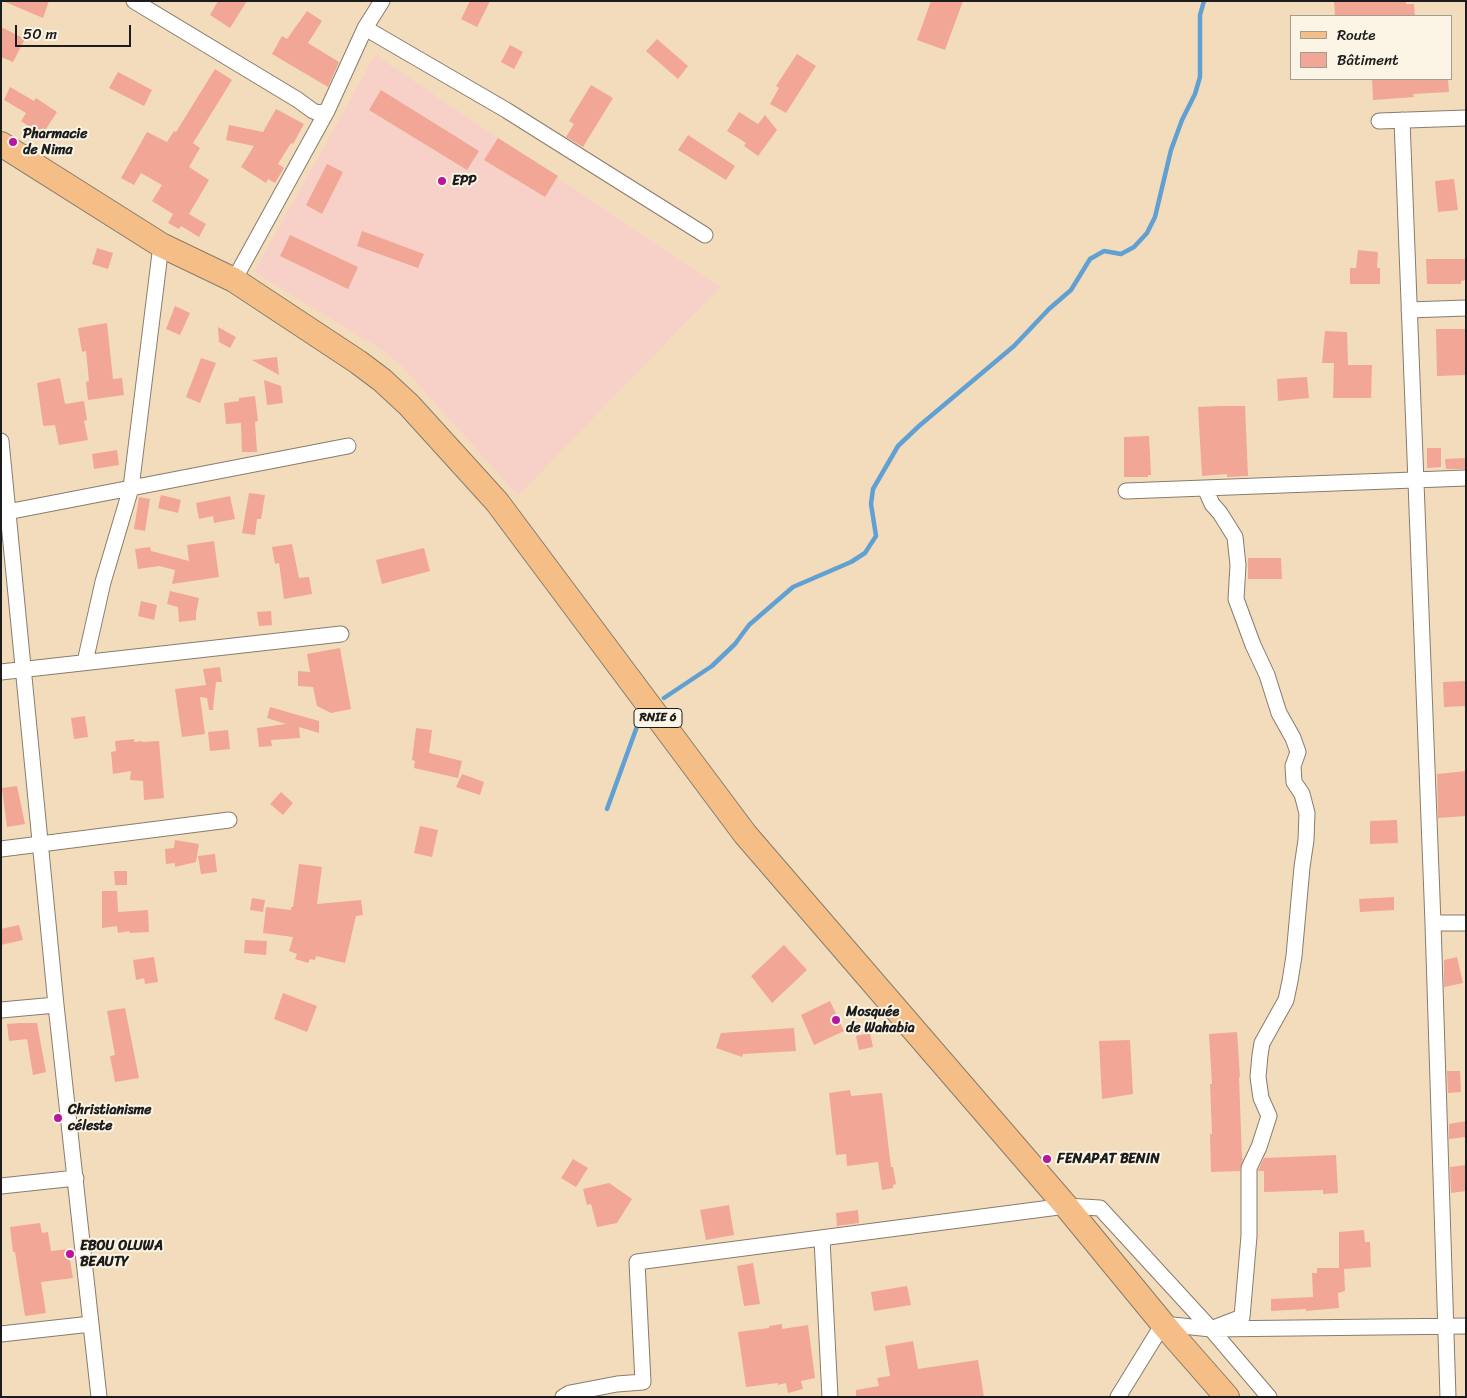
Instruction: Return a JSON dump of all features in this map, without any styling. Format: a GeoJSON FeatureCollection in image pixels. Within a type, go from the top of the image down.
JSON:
{"type":"FeatureCollection","features":[{"type":"Feature","properties":{"kind":"main road","name":"RNIE 6"},"geometry":{"type":"LineString","coordinates":[[1,144],[161,245],[234,280],[326,340],[382,380],[409,405],[498,502],[745,834],[1066,1206],[1163,1324],[1227,1397]]}},
{"type":"Feature","properties":{"kind":"street"},"geometry":{"type":"LineString","coordinates":[[134,1],[298,100],[313,112],[327,111]]}},
{"type":"Feature","properties":{"kind":"street"},"geometry":{"type":"LineString","coordinates":[[234,280],[327,111],[365,28],[382,1]]}},
{"type":"Feature","properties":{"kind":"street"},"geometry":{"type":"LineString","coordinates":[[365,28],[506,110],[705,235]]}},
{"type":"Feature","properties":{"kind":"street"},"geometry":{"type":"LineString","coordinates":[[1379,121],[1466,118]]}},
{"type":"Feature","properties":{"kind":"street"},"geometry":{"type":"LineString","coordinates":[[1402,120],[1433,923],[1448,1397]]}},
{"type":"Feature","properties":{"kind":"street"},"geometry":{"type":"LineString","coordinates":[[85,662],[103,582],[131,488],[161,245]]}},
{"type":"Feature","properties":{"kind":"street"},"geometry":{"type":"LineString","coordinates":[[1409,310],[1466,308]]}},
{"type":"Feature","properties":{"kind":"street"},"geometry":{"type":"LineString","coordinates":[[1,441],[56,1005],[99,1397]]}},
{"type":"Feature","properties":{"kind":"street"},"geometry":{"type":"LineString","coordinates":[[8,512],[348,446]]}},
{"type":"Feature","properties":{"kind":"street"},"geometry":{"type":"LineString","coordinates":[[1126,490],[1466,478]]}},
{"type":"Feature","properties":{"kind":"street"},"geometry":{"type":"LineString","coordinates":[[1205,488],[1212,504],[1235,537],[1238,565],[1236,599],[1253,645],[1267,675],[1279,713],[1293,738],[1298,752],[1293,766],[1294,782],[1302,794],[1307,813],[1290,981],[1286,1000],[1262,1043],[1260,1055],[1258,1077],[1262,1098],[1269,1116],[1259,1147],[1248,1168],[1248,1236],[1242,1317],[1211,1328]]}},
{"type":"Feature","properties":{"kind":"street"},"geometry":{"type":"LineString","coordinates":[[1,672],[341,634]]}},
{"type":"Feature","properties":{"kind":"street"},"geometry":{"type":"LineString","coordinates":[[1,850],[229,820]]}},
{"type":"Feature","properties":{"kind":"street"},"geometry":{"type":"LineString","coordinates":[[1433,923],[1466,922]]}},
{"type":"Feature","properties":{"kind":"street"},"geometry":{"type":"LineString","coordinates":[[1,1010],[56,1005]]}},
{"type":"Feature","properties":{"kind":"street"},"geometry":{"type":"LineString","coordinates":[[1,1186],[76,1178]]}},
{"type":"Feature","properties":{"kind":"street"},"geometry":{"type":"LineString","coordinates":[[563,1397],[570,1393],[617,1384],[643,1382],[637,1262],[1066,1206],[1100,1208],[1211,1328],[1269,1397]]}},
{"type":"Feature","properties":{"kind":"street"},"geometry":{"type":"LineString","coordinates":[[822,1239],[830,1397]]}},
{"type":"Feature","properties":{"kind":"street"},"geometry":{"type":"LineString","coordinates":[[1,1334],[91,1324]]}},
{"type":"Feature","properties":{"kind":"street"},"geometry":{"type":"LineString","coordinates":[[1118,1397],[1163,1324],[1211,1328],[1445,1328],[1466,1326]]}},
{"type":"Feature","properties":{"kind":"shaded area"},"geometry":{"type":"Polygon","coordinates":[[[375,55],[720,287],[518,496],[401,365],[382,350],[254,272],[375,55]]]}},
{"type":"Feature","properties":{"kind":"building"},"geometry":{"type":"Polygon","coordinates":[[[3,1],[49,1],[43,18],[3,1]]]}},
{"type":"Feature","properties":{"kind":"building"},"geometry":{"type":"Polygon","coordinates":[[[218,1],[247,1],[230,28],[210,15],[218,1]]]}},
{"type":"Feature","properties":{"kind":"building"},"geometry":{"type":"Polygon","coordinates":[[[470,1],[490,1],[477,27],[461,19],[470,1]]]}},
{"type":"Feature","properties":{"kind":"building"},"geometry":{"type":"Polygon","coordinates":[[[931,1],[963,1],[945,50],[917,40],[931,1]]]}},
{"type":"Feature","properties":{"kind":"building"},"geometry":{"type":"Polygon","coordinates":[[[1334,1],[1406,1],[1406,4],[1414,4],[1415,15],[1335,15],[1334,1]]]}},
{"type":"Feature","properties":{"kind":"building"},"geometry":{"type":"Polygon","coordinates":[[[307,11],[322,21],[308,43],[339,62],[328,87],[272,54],[282,36],[287,39],[307,11]]]}},
{"type":"Feature","properties":{"kind":"building"},"geometry":{"type":"Polygon","coordinates":[[[1,27],[25,39],[13,62],[1,57],[1,27]]]}},
{"type":"Feature","properties":{"kind":"building"},"geometry":{"type":"Polygon","coordinates":[[[657,39],[688,66],[678,79],[646,51],[657,39]]]}},
{"type":"Feature","properties":{"kind":"building"},"geometry":{"type":"Polygon","coordinates":[[[510,45],[523,52],[514,69],[501,62],[510,45]]]}},
{"type":"Feature","properties":{"kind":"building"},"geometry":{"type":"Polygon","coordinates":[[[797,54],[816,66],[786,113],[770,104],[779,88],[776,86],[797,54]]]}},
{"type":"Feature","properties":{"kind":"building"},"geometry":{"type":"Polygon","coordinates":[[[215,69],[232,80],[193,143],[200,148],[189,167],[209,180],[189,214],[206,224],[199,237],[181,226],[179,229],[168,223],[173,214],[152,201],[162,185],[141,173],[134,185],[121,178],[147,132],[167,142],[174,131],[176,132],[215,69]]]}},
{"type":"Feature","properties":{"kind":"building"},"geometry":{"type":"Polygon","coordinates":[[[118,72],[152,90],[144,106],[109,88],[118,72]]]}},
{"type":"Feature","properties":{"kind":"building"},"geometry":{"type":"Polygon","coordinates":[[[1372,80],[1448,80],[1449,92],[1413,94],[1414,97],[1373,100],[1372,80]]]}},
{"type":"Feature","properties":{"kind":"building"},"geometry":{"type":"Polygon","coordinates":[[[591,85],[613,98],[583,147],[566,137],[574,124],[569,121],[591,85]]]}},
{"type":"Feature","properties":{"kind":"building"},"geometry":{"type":"Polygon","coordinates":[[[10,87],[34,101],[36,98],[57,112],[42,135],[21,121],[26,113],[4,100],[10,87]]]}},
{"type":"Feature","properties":{"kind":"building"},"geometry":{"type":"Polygon","coordinates":[[[381,90],[479,151],[467,170],[369,110],[381,90]]]}},
{"type":"Feature","properties":{"kind":"building"},"geometry":{"type":"Polygon","coordinates":[[[276,109],[304,124],[293,144],[291,143],[278,164],[284,168],[275,183],[268,179],[266,183],[241,167],[254,146],[226,140],[229,125],[263,132],[276,109]]]}},
{"type":"Feature","properties":{"kind":"building"},"geometry":{"type":"Polygon","coordinates":[[[739,112],[758,124],[765,115],[777,130],[758,156],[744,146],[746,143],[727,131],[739,112]]]}},
{"type":"Feature","properties":{"kind":"building"},"geometry":{"type":"Polygon","coordinates":[[[688,135],[735,166],[726,180],[678,150],[688,135]]]}},
{"type":"Feature","properties":{"kind":"building"},"geometry":{"type":"Polygon","coordinates":[[[498,138],[558,176],[545,197],[484,160],[498,138]]]}},
{"type":"Feature","properties":{"kind":"building"},"geometry":{"type":"Polygon","coordinates":[[[327,164],[343,172],[322,214],[306,205],[327,164]]]}},
{"type":"Feature","properties":{"kind":"building"},"geometry":{"type":"Polygon","coordinates":[[[1454,179],[1458,210],[1438,212],[1435,181],[1454,179]]]}},
{"type":"Feature","properties":{"kind":"building"},"geometry":{"type":"Polygon","coordinates":[[[362,231],[424,254],[418,268],[357,246],[362,231]]]}},
{"type":"Feature","properties":{"kind":"building"},"geometry":{"type":"Polygon","coordinates":[[[290,235],[358,267],[348,289],[280,256],[290,235]]]}},
{"type":"Feature","properties":{"kind":"building"},"geometry":{"type":"Polygon","coordinates":[[[97,248],[113,253],[108,269],[92,264],[97,248]]]}},
{"type":"Feature","properties":{"kind":"building"},"geometry":{"type":"Polygon","coordinates":[[[1358,250],[1378,252],[1377,268],[1380,268],[1380,284],[1350,284],[1350,268],[1356,268],[1358,250]]]}},
{"type":"Feature","properties":{"kind":"building"},"geometry":{"type":"Polygon","coordinates":[[[1426,259],[1466,259],[1466,280],[1461,281],[1461,284],[1427,284],[1426,259]]]}},
{"type":"Feature","properties":{"kind":"building"},"geometry":{"type":"Polygon","coordinates":[[[175,306],[190,313],[180,335],[166,329],[175,306]]]}},
{"type":"Feature","properties":{"kind":"building"},"geometry":{"type":"Polygon","coordinates":[[[107,323],[113,379],[122,378],[124,395],[88,400],[86,382],[89,381],[86,351],[82,352],[78,328],[107,323]]]}},
{"type":"Feature","properties":{"kind":"building"},"geometry":{"type":"Polygon","coordinates":[[[218,327],[236,337],[230,348],[219,342],[218,327]]]}},
{"type":"Feature","properties":{"kind":"building"},"geometry":{"type":"Polygon","coordinates":[[[1436,329],[1465,329],[1466,375],[1437,376],[1436,329]]]}},
{"type":"Feature","properties":{"kind":"building"},"geometry":{"type":"Polygon","coordinates":[[[1325,331],[1347,332],[1348,365],[1372,365],[1371,398],[1333,398],[1334,363],[1322,363],[1325,331]]]}},
{"type":"Feature","properties":{"kind":"building"},"geometry":{"type":"Polygon","coordinates":[[[277,357],[279,375],[252,360],[277,357]]]}},
{"type":"Feature","properties":{"kind":"building"},"geometry":{"type":"Polygon","coordinates":[[[201,358],[216,363],[200,403],[186,397],[201,358]]]}},
{"type":"Feature","properties":{"kind":"building"},"geometry":{"type":"Polygon","coordinates":[[[1307,377],[1309,398],[1278,401],[1277,379],[1307,377]]]}},
{"type":"Feature","properties":{"kind":"building"},"geometry":{"type":"Polygon","coordinates":[[[60,378],[65,404],[84,401],[87,420],[84,421],[88,440],[59,445],[55,425],[43,425],[37,383],[60,378]]]}},
{"type":"Feature","properties":{"kind":"building"},"geometry":{"type":"Polygon","coordinates":[[[264,380],[281,386],[283,403],[267,405],[264,380]]]}},
{"type":"Feature","properties":{"kind":"building"},"geometry":{"type":"Polygon","coordinates":[[[255,396],[258,421],[255,422],[257,452],[242,452],[241,423],[226,424],[224,403],[239,401],[239,398],[255,396]]]}},
{"type":"Feature","properties":{"kind":"building"},"geometry":{"type":"Polygon","coordinates":[[[1245,406],[1248,476],[1227,477],[1227,474],[1202,476],[1198,407],[1245,406]]]}},
{"type":"Feature","properties":{"kind":"building"},"geometry":{"type":"Polygon","coordinates":[[[1149,436],[1151,475],[1148,475],[1148,477],[1124,477],[1124,437],[1149,436]]]}},
{"type":"Feature","properties":{"kind":"building"},"geometry":{"type":"Polygon","coordinates":[[[1427,448],[1441,448],[1441,467],[1427,468],[1427,448]]]}},
{"type":"Feature","properties":{"kind":"building"},"geometry":{"type":"Polygon","coordinates":[[[117,450],[119,465],[94,469],[92,454],[117,450]]]}},
{"type":"Feature","properties":{"kind":"building"},"geometry":{"type":"Polygon","coordinates":[[[1466,458],[1466,469],[1446,469],[1445,459],[1466,458]]]}},
{"type":"Feature","properties":{"kind":"building"},"geometry":{"type":"Polygon","coordinates":[[[249,493],[265,495],[261,519],[257,519],[255,535],[242,533],[249,493]]]}},
{"type":"Feature","properties":{"kind":"building"},"geometry":{"type":"Polygon","coordinates":[[[161,495],[181,500],[178,513],[158,508],[161,495]]]}},
{"type":"Feature","properties":{"kind":"building"},"geometry":{"type":"Polygon","coordinates":[[[230,496],[235,519],[214,523],[213,516],[199,519],[196,503],[230,496]]]}},
{"type":"Feature","properties":{"kind":"building"},"geometry":{"type":"Polygon","coordinates":[[[139,497],[150,499],[145,531],[134,529],[139,497]]]}},
{"type":"Feature","properties":{"kind":"building"},"geometry":{"type":"Polygon","coordinates":[[[214,541],[219,577],[172,584],[175,570],[159,566],[138,569],[135,549],[150,547],[151,551],[189,561],[187,545],[214,541]]]}},
{"type":"Feature","properties":{"kind":"building"},"geometry":{"type":"Polygon","coordinates":[[[292,544],[299,578],[309,577],[312,594],[284,599],[279,563],[275,564],[272,547],[292,544]]]}},
{"type":"Feature","properties":{"kind":"building"},"geometry":{"type":"Polygon","coordinates":[[[424,548],[430,571],[382,584],[376,560],[424,548]]]}},
{"type":"Feature","properties":{"kind":"building"},"geometry":{"type":"Polygon","coordinates":[[[1248,558],[1281,558],[1282,579],[1248,579],[1248,558]]]}},
{"type":"Feature","properties":{"kind":"building"},"geometry":{"type":"Polygon","coordinates":[[[170,591],[199,598],[196,620],[179,622],[178,607],[167,604],[170,591]]]}},
{"type":"Feature","properties":{"kind":"building"},"geometry":{"type":"Polygon","coordinates":[[[141,601],[157,605],[154,620],[138,616],[141,601]]]}},
{"type":"Feature","properties":{"kind":"building"},"geometry":{"type":"Polygon","coordinates":[[[271,611],[272,625],[259,626],[257,612],[271,611]]]}},
{"type":"Feature","properties":{"kind":"building"},"geometry":{"type":"Polygon","coordinates":[[[340,648],[351,709],[331,713],[317,706],[313,687],[298,686],[298,671],[310,672],[307,654],[340,648]]]}},
{"type":"Feature","properties":{"kind":"building"},"geometry":{"type":"Polygon","coordinates":[[[220,667],[222,682],[216,682],[213,710],[209,710],[207,698],[200,697],[205,734],[182,737],[175,689],[206,685],[203,669],[220,667]]]}},
{"type":"Feature","properties":{"kind":"building"},"geometry":{"type":"Polygon","coordinates":[[[1466,681],[1466,706],[1444,707],[1443,682],[1466,681]]]}},
{"type":"Feature","properties":{"kind":"building"},"geometry":{"type":"Polygon","coordinates":[[[270,707],[319,721],[319,733],[299,727],[300,738],[271,740],[272,746],[259,747],[257,728],[286,724],[267,718],[270,707]]]}},
{"type":"Feature","properties":{"kind":"building"},"geometry":{"type":"Polygon","coordinates":[[[85,716],[88,737],[74,739],[71,718],[85,716]]]}},
{"type":"Feature","properties":{"kind":"building"},"geometry":{"type":"Polygon","coordinates":[[[416,728],[432,730],[429,753],[462,761],[458,778],[414,768],[415,761],[412,760],[416,728]]]}},
{"type":"Feature","properties":{"kind":"building"},"geometry":{"type":"Polygon","coordinates":[[[228,730],[230,749],[210,751],[208,732],[228,730]]]}},
{"type":"Feature","properties":{"kind":"building"},"geometry":{"type":"Polygon","coordinates":[[[134,739],[134,742],[159,741],[164,798],[144,800],[143,781],[130,780],[131,771],[113,774],[111,752],[116,751],[115,741],[134,739]]]}},
{"type":"Feature","properties":{"kind":"building"},"geometry":{"type":"Polygon","coordinates":[[[1466,771],[1466,816],[1438,818],[1437,774],[1466,771]]]}},
{"type":"Feature","properties":{"kind":"building"},"geometry":{"type":"Polygon","coordinates":[[[462,774],[484,782],[480,795],[456,787],[462,774]]]}},
{"type":"Feature","properties":{"kind":"building"},"geometry":{"type":"Polygon","coordinates":[[[17,786],[25,824],[7,827],[2,788],[17,786]]]}},
{"type":"Feature","properties":{"kind":"building"},"geometry":{"type":"Polygon","coordinates":[[[281,792],[293,803],[283,815],[270,804],[281,792]]]}},
{"type":"Feature","properties":{"kind":"building"},"geometry":{"type":"Polygon","coordinates":[[[1397,820],[1398,843],[1370,844],[1370,821],[1397,820]]]}},
{"type":"Feature","properties":{"kind":"building"},"geometry":{"type":"Polygon","coordinates":[[[420,826],[438,830],[432,857],[414,853],[420,826]]]}},
{"type":"Feature","properties":{"kind":"building"},"geometry":{"type":"Polygon","coordinates":[[[175,840],[199,844],[196,862],[175,867],[175,863],[166,864],[165,849],[174,848],[175,840]]]}},
{"type":"Feature","properties":{"kind":"building"},"geometry":{"type":"Polygon","coordinates":[[[215,854],[217,872],[201,874],[198,856],[215,854]]]}},
{"type":"Feature","properties":{"kind":"building"},"geometry":{"type":"Polygon","coordinates":[[[299,864],[322,867],[317,904],[361,900],[363,915],[356,916],[345,963],[316,956],[315,960],[310,959],[308,963],[295,959],[297,954],[289,951],[293,937],[263,933],[266,907],[291,910],[291,907],[293,907],[299,864]]]}},
{"type":"Feature","properties":{"kind":"building"},"geometry":{"type":"Polygon","coordinates":[[[114,871],[127,871],[127,885],[115,885],[114,871]]]}},
{"type":"Feature","properties":{"kind":"building"},"geometry":{"type":"Polygon","coordinates":[[[102,891],[117,891],[118,912],[148,910],[149,932],[130,933],[129,931],[118,933],[117,926],[102,928],[102,891]]]}},
{"type":"Feature","properties":{"kind":"building"},"geometry":{"type":"Polygon","coordinates":[[[1394,897],[1394,910],[1360,912],[1359,899],[1394,897]]]}},
{"type":"Feature","properties":{"kind":"building"},"geometry":{"type":"Polygon","coordinates":[[[252,898],[265,900],[263,912],[250,910],[252,898]]]}},
{"type":"Feature","properties":{"kind":"building"},"geometry":{"type":"Polygon","coordinates":[[[19,925],[23,940],[1,945],[1,929],[19,925]]]}},
{"type":"Feature","properties":{"kind":"building"},"geometry":{"type":"Polygon","coordinates":[[[245,940],[267,941],[266,955],[244,953],[245,940]]]}},
{"type":"Feature","properties":{"kind":"building"},"geometry":{"type":"Polygon","coordinates":[[[784,945],[807,970],[772,1003],[751,976],[784,945]]]}},
{"type":"Feature","properties":{"kind":"building"},"geometry":{"type":"Polygon","coordinates":[[[154,957],[158,982],[145,984],[144,978],[136,980],[133,960],[154,957]]]}},
{"type":"Feature","properties":{"kind":"building"},"geometry":{"type":"Polygon","coordinates":[[[1457,957],[1463,983],[1444,987],[1444,960],[1457,957]]]}},
{"type":"Feature","properties":{"kind":"building"},"geometry":{"type":"Polygon","coordinates":[[[283,993],[317,1006],[307,1032],[274,1019],[283,993]]]}},
{"type":"Feature","properties":{"kind":"building"},"geometry":{"type":"Polygon","coordinates":[[[830,1001],[844,1031],[814,1045],[801,1015],[830,1001]]]}},
{"type":"Feature","properties":{"kind":"building"},"geometry":{"type":"Polygon","coordinates":[[[125,1008],[139,1078],[115,1082],[110,1056],[115,1055],[107,1011],[125,1008]]]}},
{"type":"Feature","properties":{"kind":"building"},"geometry":{"type":"Polygon","coordinates":[[[37,1023],[46,1072],[33,1075],[27,1039],[9,1041],[7,1024],[37,1023]]]}},
{"type":"Feature","properties":{"kind":"building"},"geometry":{"type":"Polygon","coordinates":[[[794,1028],[796,1051],[743,1054],[742,1057],[716,1048],[721,1033],[794,1028]]]}},
{"type":"Feature","properties":{"kind":"building"},"geometry":{"type":"Polygon","coordinates":[[[1237,1032],[1243,1158],[1240,1171],[1211,1172],[1210,1084],[1212,1084],[1209,1034],[1237,1032]]]}},
{"type":"Feature","properties":{"kind":"building"},"geometry":{"type":"Polygon","coordinates":[[[870,1033],[873,1047],[859,1050],[856,1036],[870,1033]]]}},
{"type":"Feature","properties":{"kind":"building"},"geometry":{"type":"Polygon","coordinates":[[[1130,1040],[1133,1094],[1102,1099],[1099,1041],[1130,1040]]]}},
{"type":"Feature","properties":{"kind":"building"},"geometry":{"type":"Polygon","coordinates":[[[1447,1071],[1460,1071],[1461,1092],[1448,1093],[1447,1071]]]}},
{"type":"Feature","properties":{"kind":"building"},"geometry":{"type":"Polygon","coordinates":[[[850,1090],[851,1096],[882,1093],[891,1167],[893,1167],[896,1184],[893,1185],[893,1188],[882,1190],[878,1162],[847,1166],[846,1154],[836,1155],[829,1093],[850,1090]]]}},
{"type":"Feature","properties":{"kind":"building"},"geometry":{"type":"Polygon","coordinates":[[[1466,1121],[1466,1137],[1449,1139],[1449,1124],[1466,1121]]]}},
{"type":"Feature","properties":{"kind":"building"},"geometry":{"type":"Polygon","coordinates":[[[1336,1155],[1338,1193],[1323,1194],[1323,1190],[1264,1192],[1264,1171],[1258,1171],[1264,1158],[1336,1155]]]}},
{"type":"Feature","properties":{"kind":"building"},"geometry":{"type":"Polygon","coordinates":[[[573,1159],[588,1168],[576,1187],[561,1178],[573,1159]]]}},
{"type":"Feature","properties":{"kind":"building"},"geometry":{"type":"Polygon","coordinates":[[[1466,1165],[1466,1191],[1451,1193],[1450,1167],[1466,1165]]]}},
{"type":"Feature","properties":{"kind":"building"},"geometry":{"type":"Polygon","coordinates":[[[609,1183],[632,1199],[617,1223],[597,1227],[591,1204],[587,1205],[583,1189],[609,1183]]]}},
{"type":"Feature","properties":{"kind":"building"},"geometry":{"type":"Polygon","coordinates":[[[729,1205],[734,1235],[706,1240],[700,1210],[729,1205]]]}},
{"type":"Feature","properties":{"kind":"building"},"geometry":{"type":"Polygon","coordinates":[[[858,1210],[859,1223],[837,1226],[836,1213],[858,1210]]]}},
{"type":"Feature","properties":{"kind":"building"},"geometry":{"type":"Polygon","coordinates":[[[40,1223],[42,1233],[48,1232],[51,1251],[68,1249],[73,1278],[41,1282],[46,1313],[25,1316],[10,1227],[40,1223]]]}},
{"type":"Feature","properties":{"kind":"building"},"geometry":{"type":"Polygon","coordinates":[[[1364,1230],[1365,1242],[1370,1242],[1371,1267],[1344,1269],[1345,1291],[1338,1293],[1339,1308],[1306,1311],[1306,1309],[1271,1311],[1271,1299],[1313,1297],[1312,1273],[1317,1273],[1317,1268],[1339,1268],[1339,1232],[1364,1230]]]}},
{"type":"Feature","properties":{"kind":"building"},"geometry":{"type":"Polygon","coordinates":[[[753,1263],[760,1304],[744,1306],[737,1266],[753,1263]]]}},
{"type":"Feature","properties":{"kind":"building"},"geometry":{"type":"Polygon","coordinates":[[[907,1286],[911,1305],[874,1311],[871,1292],[907,1286]]]}},
{"type":"Feature","properties":{"kind":"building"},"geometry":{"type":"Polygon","coordinates":[[[782,1324],[782,1329],[808,1325],[815,1378],[801,1381],[803,1389],[788,1393],[786,1383],[746,1387],[738,1332],[769,1328],[769,1326],[782,1324]]]}},
{"type":"Feature","properties":{"kind":"building"},"geometry":{"type":"Polygon","coordinates":[[[913,1341],[918,1369],[978,1360],[984,1397],[856,1397],[856,1390],[879,1386],[877,1378],[890,1376],[885,1346],[913,1341]]]}},
{"type":"Feature","properties":{"kind":"waterway"},"geometry":{"type":"LineString","coordinates":[[664,698],[712,666],[735,644],[749,625],[793,587],[851,562],[865,553],[876,536],[871,504],[873,489],[898,446],[1014,346],[1049,309],[1071,290],[1090,259],[1104,251],[1121,254],[1134,247],[1147,233],[1155,217],[1171,150],[1182,120],[1195,94],[1200,77],[1200,15],[1204,1]]}},
{"type":"Feature","properties":{"kind":"waterway"},"geometry":{"type":"LineString","coordinates":[[607,809],[639,721]]}},
{"type":"Feature","properties":{"kind":"place","name":"Pharmacie de Nima"},"geometry":{"type":"Point","coordinates":[13,142]}},
{"type":"Feature","properties":{"kind":"place","name":"EPP"},"geometry":{"type":"Point","coordinates":[442,181]}},
{"type":"Feature","properties":{"kind":"place","name":"Mosquée de Wahabia"},"geometry":{"type":"Point","coordinates":[836,1020]}},
{"type":"Feature","properties":{"kind":"place","name":"Christianisme céleste"},"geometry":{"type":"Point","coordinates":[58,1118]}},
{"type":"Feature","properties":{"kind":"place","name":"FENAPAT BENIN"},"geometry":{"type":"Point","coordinates":[1047,1159]}},
{"type":"Feature","properties":{"kind":"place","name":"EBOU OLUWA BEAUTY"},"geometry":{"type":"Point","coordinates":[70,1254]}}]}
